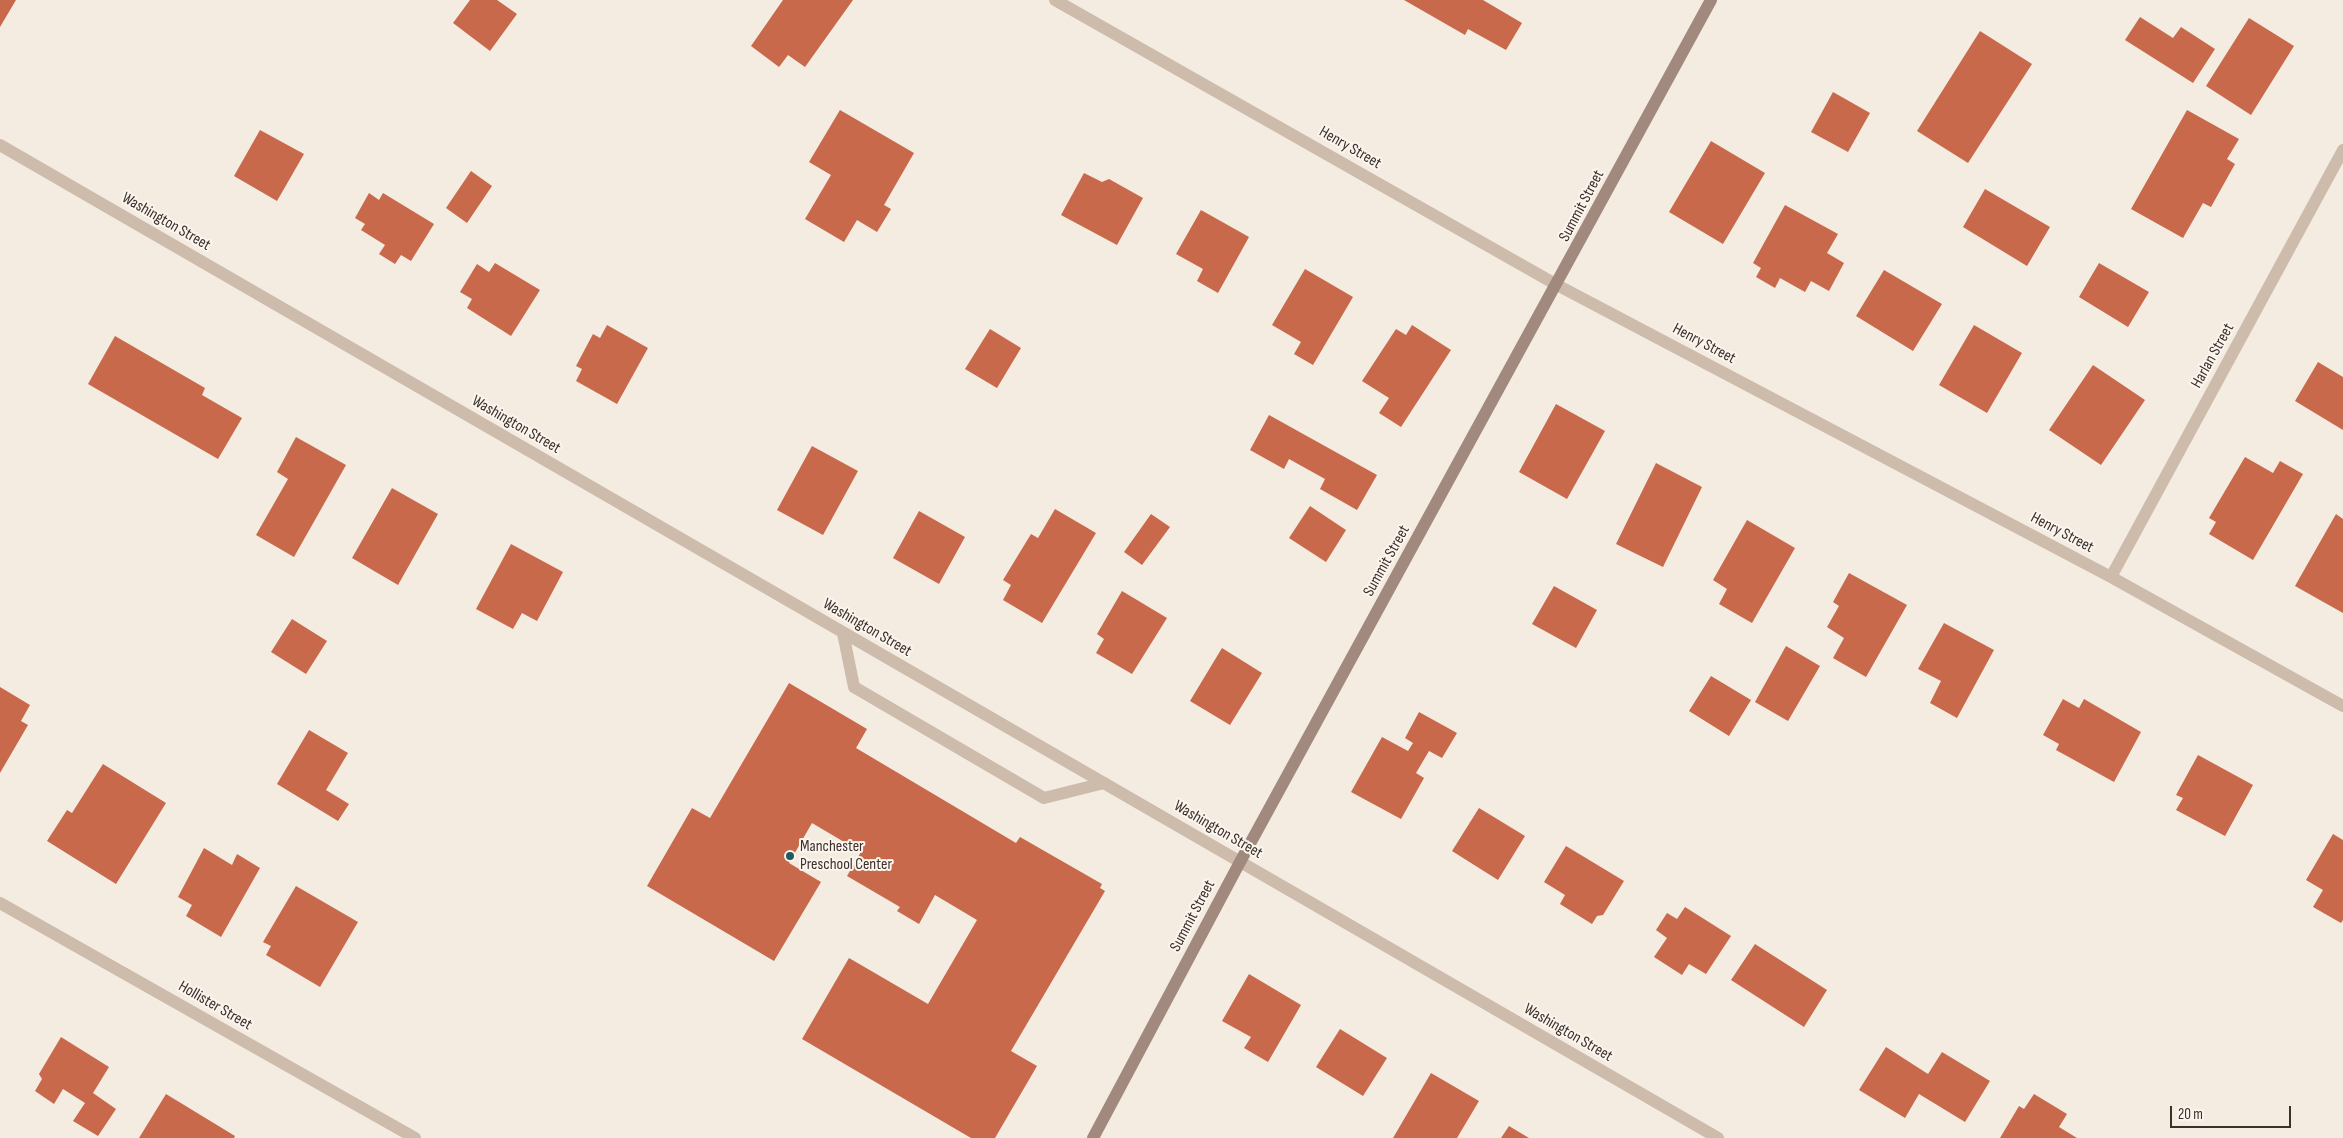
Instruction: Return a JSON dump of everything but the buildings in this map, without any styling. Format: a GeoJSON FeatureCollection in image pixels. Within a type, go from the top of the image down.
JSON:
{"type":"FeatureCollection","features":[{"type":"Feature","properties":{"kind":"street","name":"Henry Street"},"geometry":{"type":"LineString","coordinates":[[1055,0],[1557,285],[2111,578],[2343,706]]}},
{"type":"Feature","properties":{"kind":"street","name":"Summit Street"},"geometry":{"type":"LineString","coordinates":[[1093,1138],[1240,862],[1557,285],[1711,0]]}},
{"type":"Feature","properties":{"kind":"street","name":"Washington Street"},"geometry":{"type":"LineString","coordinates":[[0,145],[1718,1138]]}},
{"type":"Feature","properties":{"kind":"street","name":"Harlan Street"},"geometry":{"type":"LineString","coordinates":[[2111,578],[2343,150]]}},
{"type":"Feature","properties":{"kind":"street"},"geometry":{"type":"LineString","coordinates":[[843,633],[854,687],[1044,798],[1104,783]]}},
{"type":"Feature","properties":{"kind":"street","name":"Hollister Street"},"geometry":{"type":"LineString","coordinates":[[0,903],[415,1138]]}},
{"type":"Feature","properties":{"kind":"place","name":"Manchester Preschool Center"},"geometry":{"type":"Point","coordinates":[790,856]}}]}
